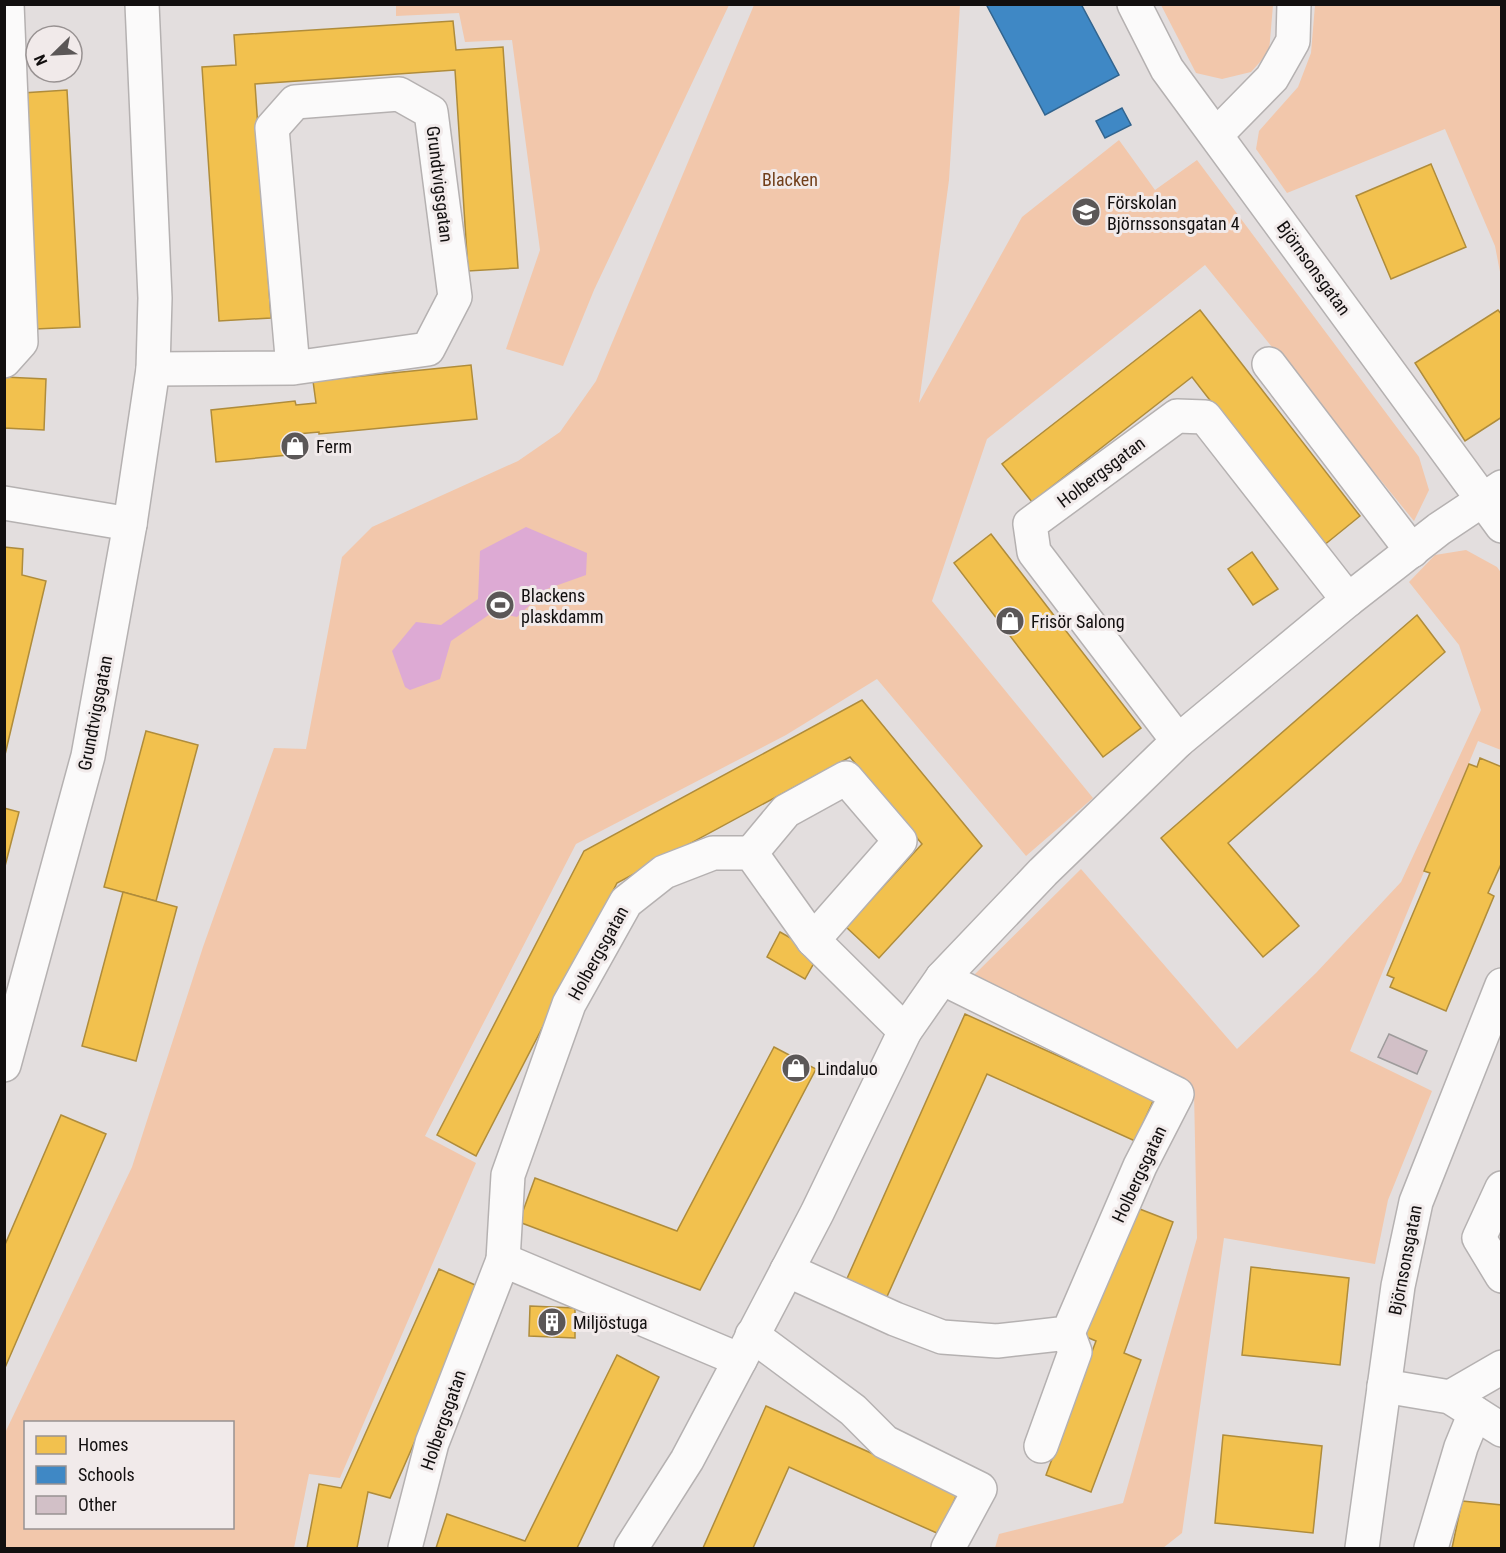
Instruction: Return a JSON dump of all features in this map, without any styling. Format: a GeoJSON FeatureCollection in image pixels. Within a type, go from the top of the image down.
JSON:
{"type":"FeatureCollection","features":[{"type":"Feature","properties":{"kind":"street"},"geometry":{"type":"LineString","coordinates":[[4,361],[21,342],[8,113],[7,4]]}},
{"type":"Feature","properties":{"kind":"street","name":"Grundtvigsgatan"},"geometry":{"type":"LineString","coordinates":[[6,1056],[88,756],[130,524],[153,369],[155,298],[142,4]]}},
{"type":"Feature","properties":{"kind":"street","name":"Björnsonsgatan"},"geometry":{"type":"LineString","coordinates":[[1134,4],[1167,69],[1492,493],[1502,526]]}},
{"type":"Feature","properties":{"kind":"street"},"geometry":{"type":"LineString","coordinates":[[1216,134],[1272,78],[1293,41],[1294,4]]}},
{"type":"Feature","properties":{"kind":"street","name":"Grundtvigsgatan"},"geometry":{"type":"LineString","coordinates":[[153,369],[293,368],[429,349],[455,297],[431,112],[399,94],[295,102],[272,128],[293,368]]}},
{"type":"Feature","properties":{"kind":"street"},"geometry":{"type":"LineString","coordinates":[[1269,364],[1412,550]]}},
{"type":"Feature","properties":{"kind":"street","name":"Holbergsgatan"},"geometry":{"type":"LineString","coordinates":[[1178,741],[1034,552],[1030,524],[1177,416],[1205,417],[1348,600]]}},
{"type":"Feature","properties":{"kind":"street"},"geometry":{"type":"LineString","coordinates":[[631,1548],[687,1460],[817,1213],[905,1031],[942,978],[1043,872],[1178,741],[1348,600],[1412,550],[1492,493]]}},
{"type":"Feature","properties":{"kind":"street"},"geometry":{"type":"LineString","coordinates":[[4,503],[130,524]]}},
{"type":"Feature","properties":{"kind":"street"},"geometry":{"type":"LineString","coordinates":[[813,940],[900,841],[846,778],[786,812],[751,853],[813,940],[905,1031]]}},
{"type":"Feature","properties":{"kind":"street","name":"Holbergsgatan"},"geometry":{"type":"LineString","coordinates":[[405,1548],[432,1443],[503,1260],[508,1175],[569,1004],[626,902],[664,872],[713,853],[751,853]]}},
{"type":"Feature","properties":{"kind":"street","name":"Holbergsgatan"},"geometry":{"type":"LineString","coordinates":[[942,978],[1177,1094],[1140,1166],[1068,1333]]}},
{"type":"Feature","properties":{"kind":"street","name":"Björnsonsgatan"},"geometry":{"type":"LineString","coordinates":[[1362,1548],[1398,1286],[1416,1202],[1502,985]]}},
{"type":"Feature","properties":{"kind":"street"},"geometry":{"type":"LineString","coordinates":[[1502,1188],[1479,1238],[1502,1276]]}},
{"type":"Feature","properties":{"kind":"street"},"geometry":{"type":"LineString","coordinates":[[503,1260],[746,1347],[853,1410],[885,1442],[980,1489],[948,1548]]}},
{"type":"Feature","properties":{"kind":"street"},"geometry":{"type":"LineString","coordinates":[[786,1270],[895,1319],[942,1337],[997,1341],[1068,1333],[1075,1352],[1041,1446]]}},
{"type":"Feature","properties":{"kind":"street"},"geometry":{"type":"LineString","coordinates":[[1431,1548],[1461,1447],[1502,1367]]}},
{"type":"Feature","properties":{"kind":"street"},"geometry":{"type":"LineString","coordinates":[[1383,1386],[1476,1414]]}},
{"type":"Feature","properties":{"kind":"green space"},"geometry":{"type":"Polygon","coordinates":[[[396,5],[729,5],[594,290],[563,366],[506,349],[540,250],[512,40],[465,42],[459,13],[396,16],[396,5]]]}},
{"type":"Feature","properties":{"kind":"green space","name":"Blacken"},"geometry":{"type":"Polygon","coordinates":[[[754,5],[960,5],[949,180],[919,403],[1022,217],[1119,140],[1155,190],[1197,160],[1419,457],[1429,490],[1414,521],[1205,265],[987,439],[932,601],[1093,798],[1026,856],[877,679],[786,735],[576,844],[425,1136],[476,1163],[340,1478],[309,1474],[294,1548],[5,1548],[4,1435],[132,1167],[203,947],[274,748],[306,749],[342,557],[372,527],[518,461],[560,432],[596,381],[754,5]]]}},
{"type":"Feature","properties":{"kind":"green space"},"geometry":{"type":"Polygon","coordinates":[[[1161,5],[1273,5],[1269,52],[1251,72],[1222,79],[1196,73],[1161,5]]]}},
{"type":"Feature","properties":{"kind":"green space"},"geometry":{"type":"Polygon","coordinates":[[[1315,5],[1501,5],[1501,277],[1495,246],[1445,129],[1287,193],[1256,149],[1259,131],[1298,87],[1311,53],[1315,5]]]}},
{"type":"Feature","properties":{"kind":"green space"},"geometry":{"type":"Polygon","coordinates":[[[1466,550],[1497,567],[1502,574],[1501,750],[1478,741],[1350,1051],[1432,1091],[1388,1200],[1375,1264],[1224,1238],[1182,1533],[1163,1548],[995,1548],[999,1534],[1123,1503],[1197,1238],[1194,1092],[974,975],[1081,869],[1237,1049],[1316,973],[1401,882],[1481,710],[1459,645],[1409,582],[1435,555],[1466,550]]]}},
{"type":"Feature","properties":{"kind":"shaded area","name":"Blackens plaskdamm"},"geometry":{"type":"Polygon","coordinates":[[[526,527],[587,553],[586,575],[547,589],[517,617],[493,612],[451,641],[440,679],[410,690],[405,687],[392,651],[416,622],[441,625],[478,599],[480,551],[526,527]]]}},
{"type":"Feature","properties":{"kind":"building: Homes"},"geometry":{"type":"Polygon","coordinates":[[[453,21],[456,50],[503,47],[518,268],[468,271],[455,70],[255,84],[271,318],[219,321],[202,67],[236,65],[234,35],[453,21]]]}},
{"type":"Feature","properties":{"kind":"building: Homes"},"geometry":{"type":"Polygon","coordinates":[[[67,90],[80,327],[35,329],[22,93],[67,90]]]}},
{"type":"Feature","properties":{"kind":"building: Homes"},"geometry":{"type":"Polygon","coordinates":[[[1431,164],[1466,247],[1391,279],[1356,196],[1431,164]]]}},
{"type":"Feature","properties":{"kind":"building: Homes"},"geometry":{"type":"Polygon","coordinates":[[[1200,310],[1360,516],[1323,546],[1192,377],[1032,502],[1002,464],[1200,310]]]}},
{"type":"Feature","properties":{"kind":"building: Homes"},"geometry":{"type":"Polygon","coordinates":[[[1498,310],[1502,315],[1502,417],[1465,441],[1415,363],[1498,310]]]}},
{"type":"Feature","properties":{"kind":"building: Homes"},"geometry":{"type":"Polygon","coordinates":[[[471,365],[477,419],[319,434],[319,432],[297,434],[299,454],[216,462],[211,410],[295,401],[296,405],[316,403],[313,381],[471,365]]]}},
{"type":"Feature","properties":{"kind":"building: Homes"},"geometry":{"type":"Polygon","coordinates":[[[4,377],[46,379],[44,430],[4,428],[4,377]]]}},
{"type":"Feature","properties":{"kind":"building: Homes"},"geometry":{"type":"Polygon","coordinates":[[[991,534],[1141,728],[1103,757],[954,563],[991,534]]]}},
{"type":"Feature","properties":{"kind":"building: Homes"},"geometry":{"type":"Polygon","coordinates":[[[4,547],[23,549],[22,575],[46,581],[4,759],[4,547]]]}},
{"type":"Feature","properties":{"kind":"building: Homes"},"geometry":{"type":"Polygon","coordinates":[[[1252,552],[1278,589],[1253,605],[1228,569],[1252,552]]]}},
{"type":"Feature","properties":{"kind":"building: Homes"},"geometry":{"type":"Polygon","coordinates":[[[1417,615],[1445,652],[1228,843],[1299,926],[1263,957],[1161,838],[1417,615]]]}},
{"type":"Feature","properties":{"kind":"building: Homes"},"geometry":{"type":"Polygon","coordinates":[[[862,700],[982,846],[879,958],[846,927],[922,844],[850,757],[617,883],[476,1156],[437,1135],[584,851],[862,700]]]}},
{"type":"Feature","properties":{"kind":"building: Homes"},"geometry":{"type":"Polygon","coordinates":[[[146,731],[198,745],[156,901],[104,887],[146,731]]]}},
{"type":"Feature","properties":{"kind":"building: Homes"},"geometry":{"type":"Polygon","coordinates":[[[1480,758],[1502,767],[1502,862],[1488,893],[1494,896],[1446,1011],[1390,987],[1394,978],[1387,975],[1430,873],[1424,871],[1469,764],[1477,767],[1480,758]]]}},
{"type":"Feature","properties":{"kind":"building: Homes"},"geometry":{"type":"Polygon","coordinates":[[[4,808],[19,812],[4,870],[4,808]]]}},
{"type":"Feature","properties":{"kind":"building: Homes"},"geometry":{"type":"Polygon","coordinates":[[[123,892],[177,907],[136,1061],[82,1046],[123,892]]]}},
{"type":"Feature","properties":{"kind":"building: Homes"},"geometry":{"type":"Polygon","coordinates":[[[780,932],[819,954],[805,979],[767,957],[780,932]]]}},
{"type":"Feature","properties":{"kind":"building: Homes"},"geometry":{"type":"Polygon","coordinates":[[[965,1014],[1154,1099],[1135,1141],[987,1074],[885,1301],[845,1283],[965,1014]]]}},
{"type":"Feature","properties":{"kind":"building: Homes"},"geometry":{"type":"Polygon","coordinates":[[[774,1047],[816,1069],[700,1290],[519,1222],[535,1178],[677,1231],[774,1047]]]}},
{"type":"Feature","properties":{"kind":"building: Homes"},"geometry":{"type":"Polygon","coordinates":[[[61,1115],[106,1134],[4,1370],[4,1247],[61,1115]]]}},
{"type":"Feature","properties":{"kind":"building: Homes"},"geometry":{"type":"Polygon","coordinates":[[[1132,1206],[1173,1222],[1124,1353],[1141,1360],[1091,1492],[1046,1475],[1096,1341],[1084,1336],[1132,1206]]]}},
{"type":"Feature","properties":{"kind":"building: Homes"},"geometry":{"type":"Polygon","coordinates":[[[1251,1267],[1349,1278],[1340,1365],[1242,1355],[1251,1267]]]}},
{"type":"Feature","properties":{"kind":"building: Homes"},"geometry":{"type":"Polygon","coordinates":[[[439,1269],[482,1288],[390,1498],[368,1492],[357,1548],[307,1548],[319,1484],[341,1488],[439,1269]]]}},
{"type":"Feature","properties":{"kind":"building: Homes","name":"Miljöstuga"},"geometry":{"type":"Polygon","coordinates":[[[530,1306],[575,1308],[575,1338],[529,1336],[530,1306]]]}},
{"type":"Feature","properties":{"kind":"building: Homes"},"geometry":{"type":"Polygon","coordinates":[[[617,1355],[659,1377],[577,1548],[436,1548],[447,1514],[525,1541],[617,1355]]]}},
{"type":"Feature","properties":{"kind":"building: Homes"},"geometry":{"type":"Polygon","coordinates":[[[766,1406],[958,1492],[939,1534],[789,1467],[753,1548],[703,1548],[766,1406]]]}},
{"type":"Feature","properties":{"kind":"building: Homes"},"geometry":{"type":"Polygon","coordinates":[[[1223,1435],[1322,1446],[1313,1533],[1215,1523],[1223,1435]]]}},
{"type":"Feature","properties":{"kind":"building: Homes"},"geometry":{"type":"Polygon","coordinates":[[[1462,1501],[1502,1505],[1502,1548],[1452,1548],[1462,1501]]]}},
{"type":"Feature","properties":{"kind":"building: Schools"},"geometry":{"type":"Polygon","coordinates":[[[986,4],[1081,4],[1119,75],[1045,115],[986,4]]]}},
{"type":"Feature","properties":{"kind":"building: Schools"},"geometry":{"type":"Polygon","coordinates":[[[1122,108],[1131,125],[1105,138],[1096,121],[1122,108]]]}},
{"type":"Feature","properties":{"kind":"building: Other"},"geometry":{"type":"Polygon","coordinates":[[[1389,1034],[1427,1051],[1417,1074],[1378,1057],[1389,1034]]]}},
{"type":"Feature","properties":{"kind":"place","name":"Förskolan Björnssonsgatan 4"},"geometry":{"type":"Point","coordinates":[1086,212]}},
{"type":"Feature","properties":{"kind":"place","name":"Ferm"},"geometry":{"type":"Point","coordinates":[295,446]}},
{"type":"Feature","properties":{"kind":"place","name":"Blackens plaskdamm"},"geometry":{"type":"Point","coordinates":[500,605]}},
{"type":"Feature","properties":{"kind":"place","name":"Frisör Salong"},"geometry":{"type":"Point","coordinates":[1010,621]}},
{"type":"Feature","properties":{"kind":"place","name":"Lindaluo"},"geometry":{"type":"Point","coordinates":[796,1068]}},
{"type":"Feature","properties":{"kind":"place","name":"Miljöstuga"},"geometry":{"type":"Point","coordinates":[552,1322]}}]}
